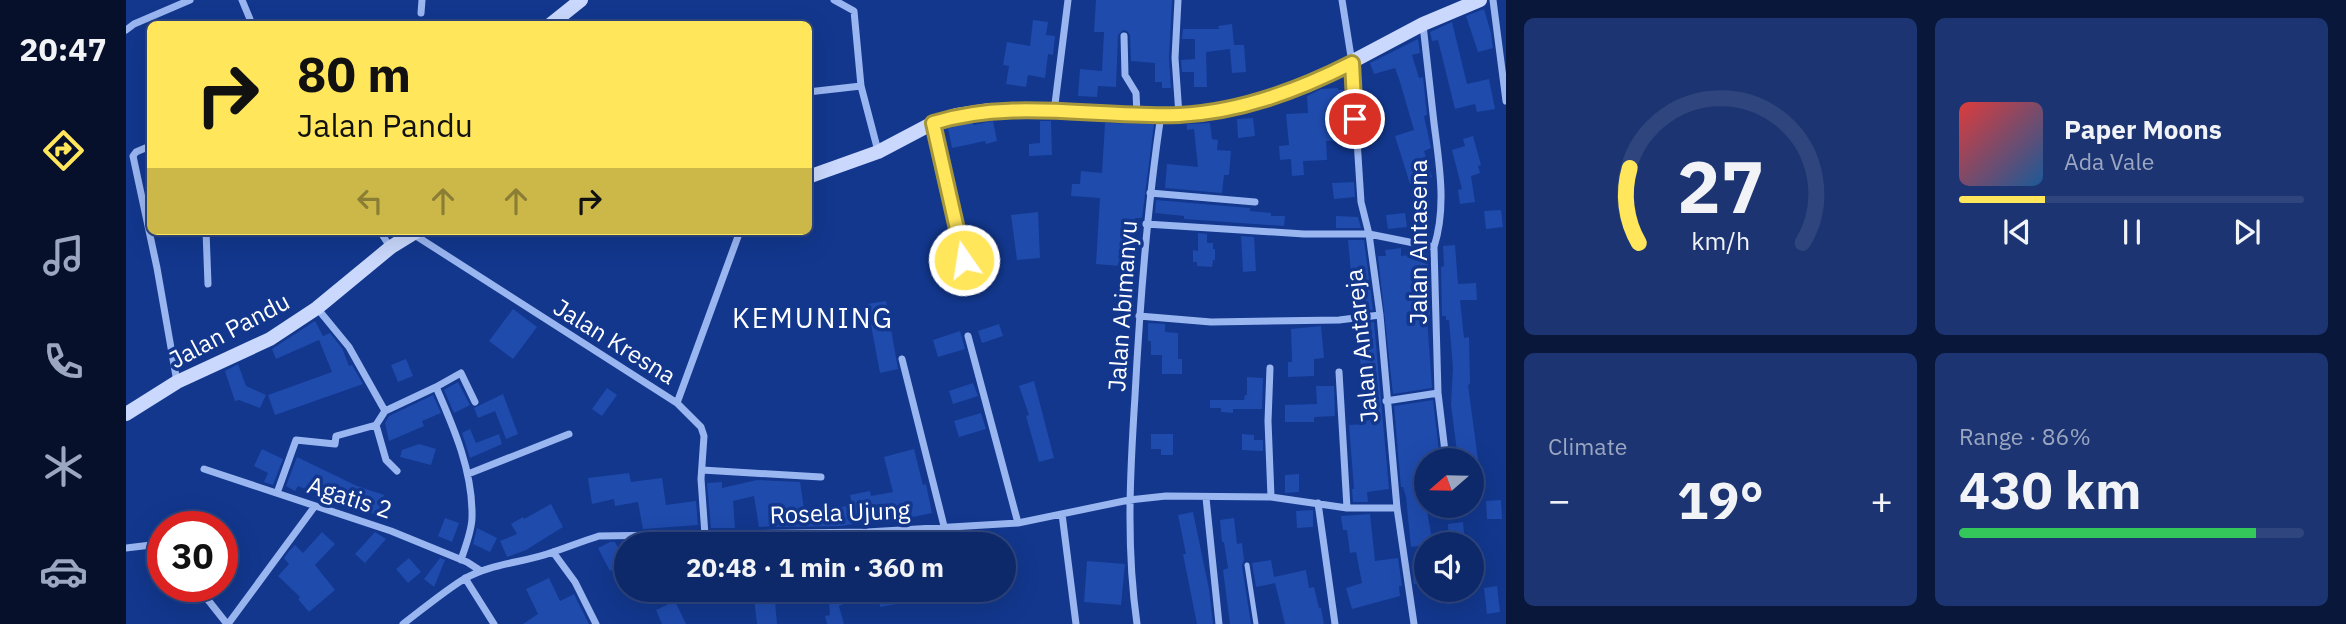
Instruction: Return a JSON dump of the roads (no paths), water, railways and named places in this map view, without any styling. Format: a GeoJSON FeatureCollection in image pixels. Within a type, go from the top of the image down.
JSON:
{"type":"FeatureCollection","features":[{"type":"Feature","properties":{"kind":"street"},"geometry":{"type":"LineString","coordinates":[[242,0],[251,21]]}},
{"type":"Feature","properties":{"kind":"street"},"geometry":{"type":"LineString","coordinates":[[421,13],[422,0]]}},
{"type":"Feature","properties":{"kind":"street"},"geometry":{"type":"LineString","coordinates":[[555,21],[582,0]]}},
{"type":"Feature","properties":{"kind":"street"},"geometry":{"type":"LineString","coordinates":[[834,0],[854,11],[861,86],[878,152]]}},
{"type":"Feature","properties":{"kind":"street"},"geometry":{"type":"LineString","coordinates":[[1054,112],[1068,0]]}},
{"type":"Feature","properties":{"kind":"street"},"geometry":{"type":"LineString","coordinates":[[1178,0],[1175,58],[1179,115]]}},
{"type":"Feature","properties":{"kind":"street","name":"Jalan Antareja"},"geometry":{"type":"LineString","coordinates":[[1342,0],[1352,63],[1361,202],[1380,315],[1396,508],[1414,624]]}},
{"type":"Feature","properties":{"kind":"street"},"geometry":{"type":"LineString","coordinates":[[812,176],[878,152],[933,123],[990,110],[1179,115],[1209,113],[1261,101],[1308,85],[1423,24],[1480,0]]}},
{"type":"Feature","properties":{"kind":"street"},"geometry":{"type":"LineString","coordinates":[[1493,0],[1506,101]]}},
{"type":"Feature","properties":{"kind":"street"},"geometry":{"type":"LineString","coordinates":[[126,30],[188,1]]}},
{"type":"Feature","properties":{"kind":"street","name":"Jalan Antasena"},"geometry":{"type":"LineString","coordinates":[[1423,24],[1441,201],[1441,225],[1434,247],[1438,393],[1445,448]]}},
{"type":"Feature","properties":{"kind":"street"},"geometry":{"type":"LineString","coordinates":[[1124,36],[1125,75],[1136,93],[1137,114]]}},
{"type":"Feature","properties":{"kind":"street"},"geometry":{"type":"LineString","coordinates":[[812,92],[861,86]]}},
{"type":"Feature","properties":{"kind":"street","name":"Jalan Abimanyu"},"geometry":{"type":"LineString","coordinates":[[1138,624],[1131,583],[1129,500],[1146,224],[1161,115]]}},
{"type":"Feature","properties":{"kind":"street"},"geometry":{"type":"LineString","coordinates":[[933,123],[964,260]]}},
{"type":"Feature","properties":{"kind":"street"},"geometry":{"type":"LineString","coordinates":[[147,147],[133,156],[147,219]]}},
{"type":"Feature","properties":{"kind":"street"},"geometry":{"type":"LineString","coordinates":[[1150,193],[1255,202]]}},
{"type":"Feature","properties":{"kind":"street"},"geometry":{"type":"LineString","coordinates":[[1146,224],[1304,234],[1368,234],[1434,247]]}},
{"type":"Feature","properties":{"kind":"street"},"geometry":{"type":"LineString","coordinates":[[151,235],[177,383]]}},
{"type":"Feature","properties":{"kind":"street"},"geometry":{"type":"LineString","coordinates":[[206,235],[208,284]]}},
{"type":"Feature","properties":{"kind":"street"},"geometry":{"type":"LineString","coordinates":[[383,235],[391,247]]}},
{"type":"Feature","properties":{"kind":"street","name":"Jalan Pandu"},"geometry":{"type":"LineString","coordinates":[[126,414],[177,383],[270,339],[317,309],[391,247],[410,235]]}},
{"type":"Feature","properties":{"kind":"street","name":"Jalan Kresna"},"geometry":{"type":"LineString","coordinates":[[420,235],[677,403],[701,427],[704,449],[702,470],[705,532]]}},
{"type":"Feature","properties":{"kind":"street"},"geometry":{"type":"LineString","coordinates":[[677,403],[739,235]]}},
{"type":"Feature","properties":{"kind":"street"},"geometry":{"type":"LineString","coordinates":[[317,309],[349,346],[385,411]]}},
{"type":"Feature","properties":{"kind":"street"},"geometry":{"type":"LineString","coordinates":[[1139,316],[1211,322],[1339,320],[1380,315]]}},
{"type":"Feature","properties":{"kind":"street"},"geometry":{"type":"LineString","coordinates":[[968,336],[1018,523]]}},
{"type":"Feature","properties":{"kind":"street"},"geometry":{"type":"LineString","coordinates":[[902,359],[944,526]]}},
{"type":"Feature","properties":{"kind":"street"},"geometry":{"type":"LineString","coordinates":[[1270,368],[1268,421],[1271,497]]}},
{"type":"Feature","properties":{"kind":"street"},"geometry":{"type":"LineString","coordinates":[[1339,372],[1348,508]]}},
{"type":"Feature","properties":{"kind":"street"},"geometry":{"type":"LineString","coordinates":[[276,493],[296,440],[335,444],[336,436],[376,425],[385,411],[461,373],[475,402]]}},
{"type":"Feature","properties":{"kind":"street"},"geometry":{"type":"LineString","coordinates":[[436,387],[456,432],[468,474],[473,519],[461,560]]}},
{"type":"Feature","properties":{"kind":"street"},"geometry":{"type":"LineString","coordinates":[[1386,401],[1438,393]]}},
{"type":"Feature","properties":{"kind":"street"},"geometry":{"type":"LineString","coordinates":[[376,425],[386,460],[397,471]]}},
{"type":"Feature","properties":{"kind":"street"},"geometry":{"type":"LineString","coordinates":[[468,474],[569,434]]}},
{"type":"Feature","properties":{"kind":"street","name":"Agatis 2"},"geometry":{"type":"LineString","coordinates":[[204,469],[391,531],[481,571]]}},
{"type":"Feature","properties":{"kind":"street"},"geometry":{"type":"LineString","coordinates":[[702,470],[821,477]]}},
{"type":"Feature","properties":{"kind":"street","name":"Rosela Ujung"},"geometry":{"type":"LineString","coordinates":[[867,532],[1018,523],[1129,500],[1166,496],[1271,497],[1348,508],[1396,508]]}},
{"type":"Feature","properties":{"kind":"street"},"geometry":{"type":"LineString","coordinates":[[1206,498],[1219,624]]}},
{"type":"Feature","properties":{"kind":"street"},"geometry":{"type":"LineString","coordinates":[[1318,503],[1335,624]]}},
{"type":"Feature","properties":{"kind":"street"},"geometry":{"type":"LineString","coordinates":[[210,602],[227,624],[315,506]]}},
{"type":"Feature","properties":{"kind":"street"},"geometry":{"type":"LineString","coordinates":[[1062,514],[1076,624]]}},
{"type":"Feature","properties":{"kind":"street","name":"Rosela Ujung"},"geometry":{"type":"LineString","coordinates":[[403,624],[465,578],[481,571],[553,552],[599,536],[614,536]]}},
{"type":"Feature","properties":{"kind":"street"},"geometry":{"type":"LineString","coordinates":[[126,548],[147,545]]}},
{"type":"Feature","properties":{"kind":"street"},"geometry":{"type":"LineString","coordinates":[[553,552],[575,582],[596,624]]}},
{"type":"Feature","properties":{"kind":"street"},"geometry":{"type":"LineString","coordinates":[[465,578],[494,624]]}},
{"type":"Feature","properties":{"kind":"lane"},"geometry":{"type":"LineString","coordinates":[[1248,565],[1255,624]]}},
{"type":"Feature","properties":{"kind":"district","name":"KEMUNING"},"geometry":{"type":"Point","coordinates":[813,317]}}]}
